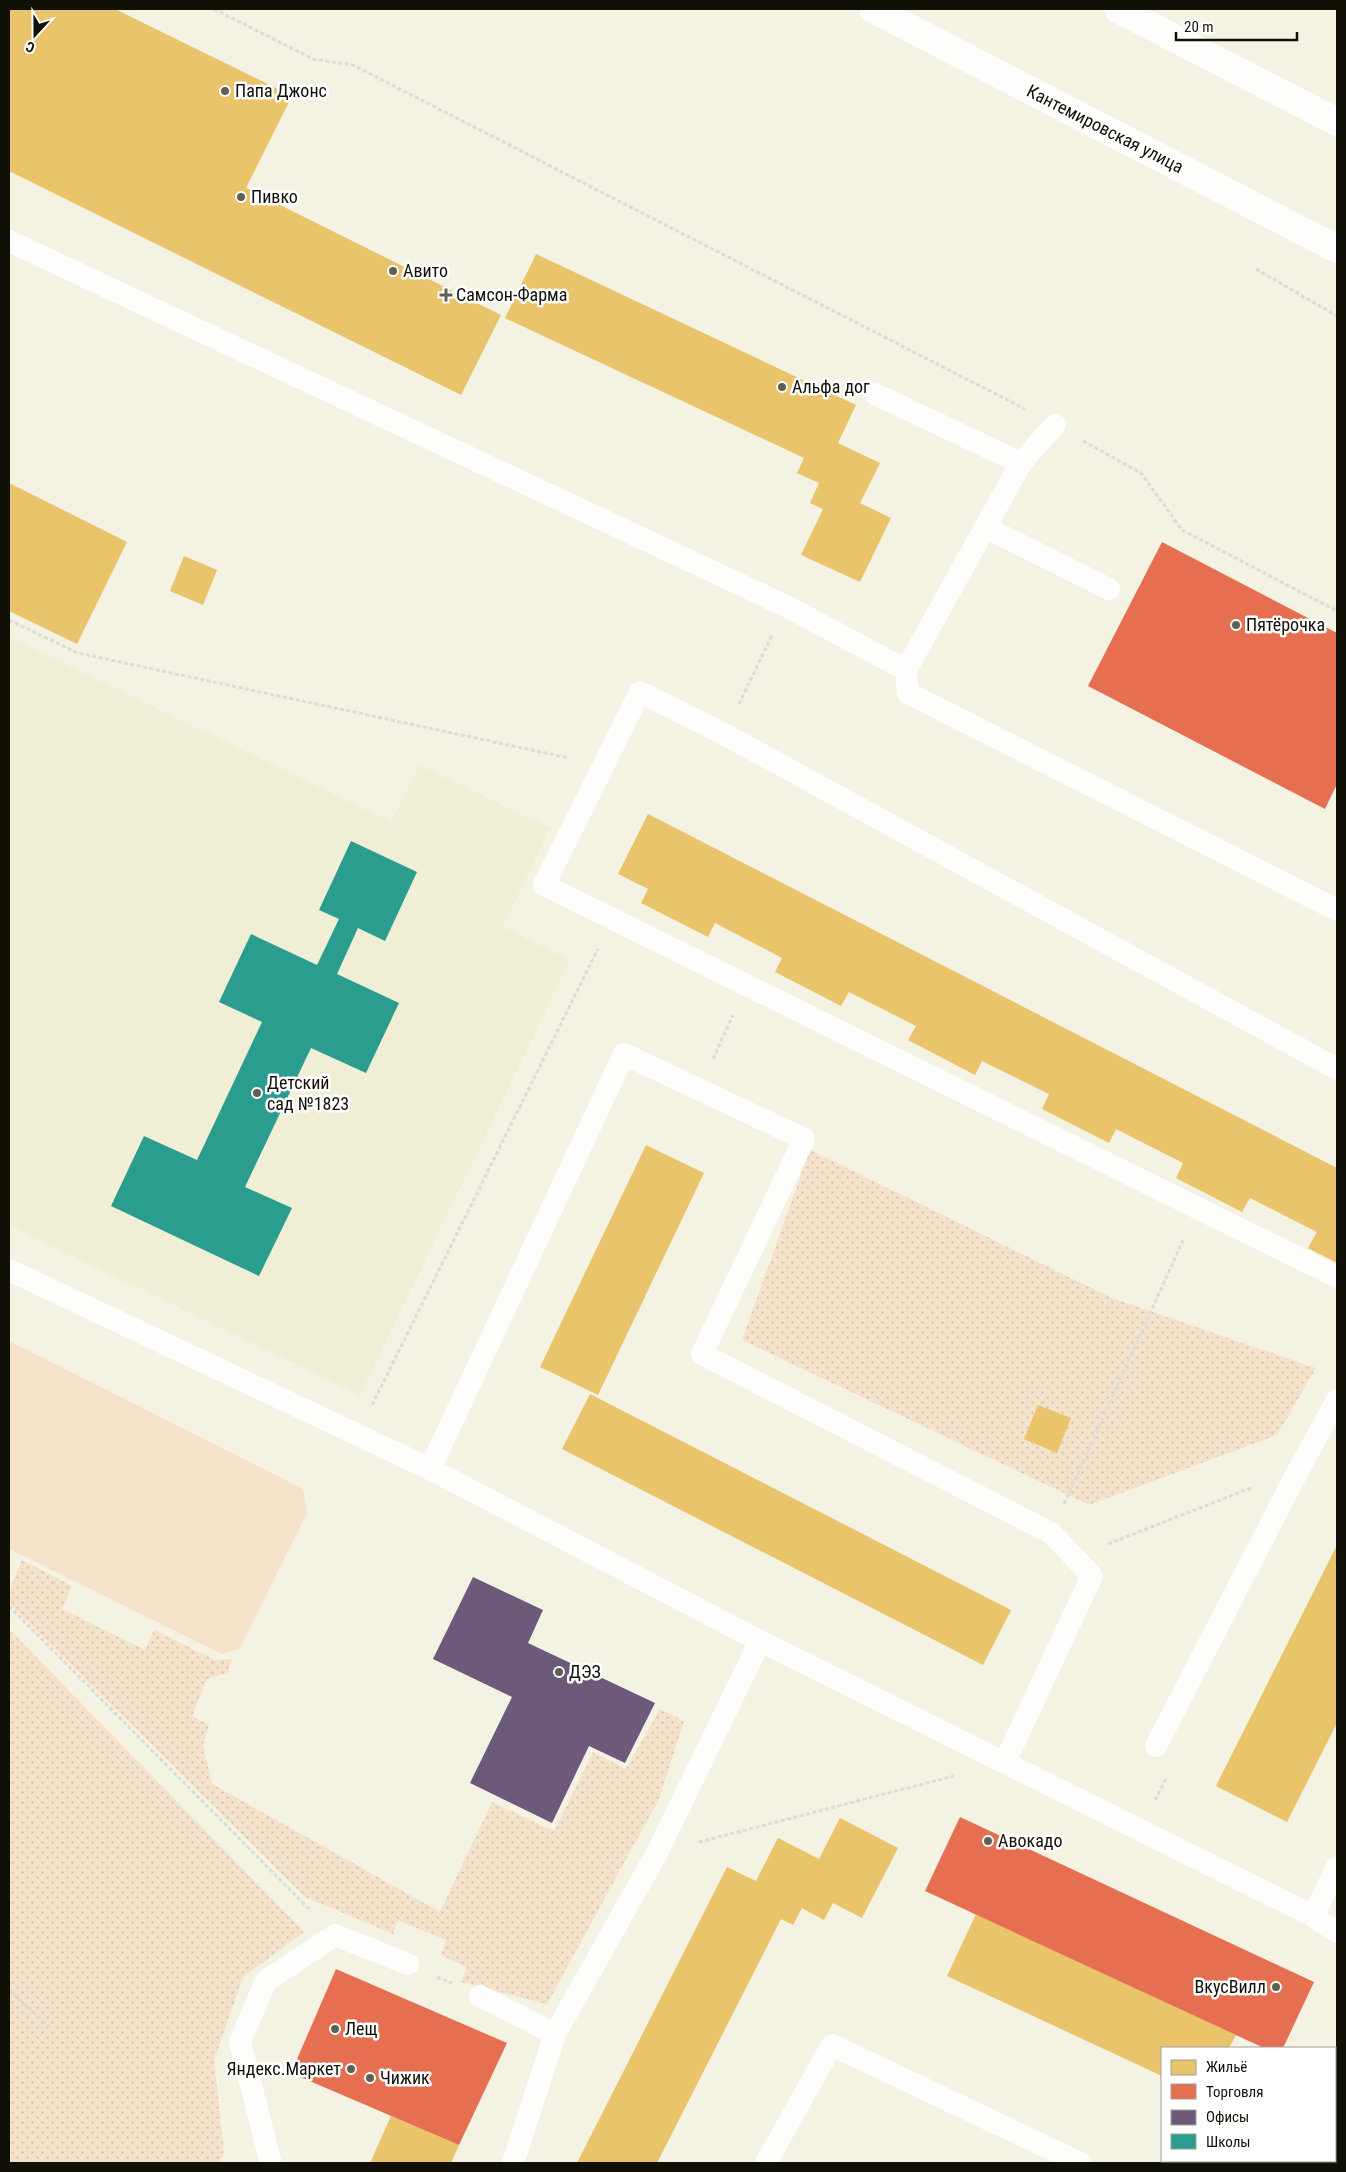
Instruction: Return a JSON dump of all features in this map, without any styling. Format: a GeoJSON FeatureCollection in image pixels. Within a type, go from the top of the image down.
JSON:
{"type":"FeatureCollection","features":[{"type":"Feature","properties":{"kind":"main road","name":"Кантемировская улица"},"geometry":{"type":"LineString","coordinates":[[873,9],[1337,249]]}},
{"type":"Feature","properties":{"kind":"main road"},"geometry":{"type":"LineString","coordinates":[[1118,9],[1337,122]]}},
{"type":"Feature","properties":{"kind":"lane"},"geometry":{"type":"LineString","coordinates":[[9,241],[786,606],[906,670]]}},
{"type":"Feature","properties":{"kind":"lane"},"geometry":{"type":"LineString","coordinates":[[875,394],[1021,463]]}},
{"type":"Feature","properties":{"kind":"lane"},"geometry":{"type":"LineString","coordinates":[[1055,424],[1021,463],[906,670],[908,693],[1337,910]]}},
{"type":"Feature","properties":{"kind":"lane"},"geometry":{"type":"LineString","coordinates":[[985,527],[1109,589]]}},
{"type":"Feature","properties":{"kind":"lane"},"geometry":{"type":"LineString","coordinates":[[1337,1069],[724,734],[640,692],[544,885],[1337,1277]]}},
{"type":"Feature","properties":{"kind":"lane"},"geometry":{"type":"LineString","coordinates":[[430,1469],[624,1054],[804,1139],[702,1354],[1051,1533],[1092,1576],[1004,1762]]}},
{"type":"Feature","properties":{"kind":"lane"},"geometry":{"type":"LineString","coordinates":[[9,1270],[430,1469],[760,1641],[1313,1916],[1337,1932]]}},
{"type":"Feature","properties":{"kind":"lane"},"geometry":{"type":"LineString","coordinates":[[1156,1746],[1299,1469],[1337,1400]]}},
{"type":"Feature","properties":{"kind":"lane"},"geometry":{"type":"LineString","coordinates":[[513,2163],[555,2034],[657,1853],[760,1641]]}},
{"type":"Feature","properties":{"kind":"lane"},"geometry":{"type":"LineString","coordinates":[[1313,1916],[1337,1867]]}},
{"type":"Feature","properties":{"kind":"lane"},"geometry":{"type":"LineString","coordinates":[[269,2163],[240,2042],[266,1981],[335,1935],[408,1964]]}},
{"type":"Feature","properties":{"kind":"lane"},"geometry":{"type":"LineString","coordinates":[[480,1996],[555,2034]]}},
{"type":"Feature","properties":{"kind":"lane"},"geometry":{"type":"LineString","coordinates":[[766,2163],[832,2045],[1080,2163]]}},
{"type":"Feature","properties":{"kind":"path"},"geometry":{"type":"LineString","coordinates":[[214,9],[313,59],[353,65],[1055,424],[1141,473],[1182,530],[1337,611]]}},
{"type":"Feature","properties":{"kind":"path"},"geometry":{"type":"LineString","coordinates":[[1256,269],[1337,316]]}},
{"type":"Feature","properties":{"kind":"path"},"geometry":{"type":"LineString","coordinates":[[724,734],[786,606]]}},
{"type":"Feature","properties":{"kind":"path"},"geometry":{"type":"LineString","coordinates":[[9,620],[78,653],[603,766]]}},
{"type":"Feature","properties":{"kind":"path"},"geometry":{"type":"LineString","coordinates":[[357,1436],[612,919]]}},
{"type":"Feature","properties":{"kind":"path"},"geometry":{"type":"LineString","coordinates":[[700,1090],[747,985]]}},
{"type":"Feature","properties":{"kind":"path"},"geometry":{"type":"LineString","coordinates":[[1051,1533],[1198,1208]]}},
{"type":"Feature","properties":{"kind":"path"},"geometry":{"type":"LineString","coordinates":[[1108,1544],[1299,1469]]}},
{"type":"Feature","properties":{"kind":"path"},"geometry":{"type":"LineString","coordinates":[[9,1606],[335,1935]]}},
{"type":"Feature","properties":{"kind":"path"},"geometry":{"type":"LineString","coordinates":[[657,1853],[1004,1762]]}},
{"type":"Feature","properties":{"kind":"path"},"geometry":{"type":"LineString","coordinates":[[1153,1804],[1170,1772]]}},
{"type":"Feature","properties":{"kind":"path"},"geometry":{"type":"LineString","coordinates":[[408,1964],[480,1996]]}},
{"type":"Feature","properties":{"kind":"path"},"geometry":{"type":"LineString","coordinates":[[9,1990],[50,2027]]}},
{"type":"Feature","properties":{"kind":"shaded area","name":"Детский сад №1823"},"geometry":{"type":"Polygon","coordinates":[[[9,637],[391,822],[419,765],[550,828],[503,927],[570,960],[360,1395],[9,1225],[9,637]]]}},
{"type":"Feature","properties":{"kind":"shaded area"},"geometry":{"type":"Polygon","coordinates":[[[810,1150],[1112,1298],[1316,1368],[1277,1435],[1089,1505],[742,1340],[810,1150]]]}},
{"type":"Feature","properties":{"kind":"shaded area"},"geometry":{"type":"Polygon","coordinates":[[[9,1341],[303,1489],[307,1513],[240,1648],[222,1654],[9,1549],[9,1341]]]}},
{"type":"Feature","properties":{"kind":"shaded area"},"geometry":{"type":"Polygon","coordinates":[[[22,1560],[72,1586],[62,1609],[145,1650],[154,1630],[215,1660],[232,1659],[227,1673],[207,1679],[192,1716],[209,1725],[203,1746],[212,1784],[440,1912],[492,1802],[554,1831],[593,1752],[626,1769],[660,1709],[684,1721],[659,1799],[547,2004],[461,1982],[467,1967],[441,1955],[446,1940],[398,1920],[393,1934],[305,1897],[9,1603],[9,1592],[22,1560]]]}},
{"type":"Feature","properties":{"kind":"shaded area"},"geometry":{"type":"Polygon","coordinates":[[[9,1629],[304,1932],[243,1977],[214,2060],[224,2151],[219,2163],[9,2163],[9,1629]]]}},
{"type":"Feature","properties":{"kind":"building: Жильё"},"geometry":{"type":"Polygon","coordinates":[[[9,9],[115,9],[292,96],[246,188],[501,315],[461,395],[9,171],[9,9]]]}},
{"type":"Feature","properties":{"kind":"building: Жильё"},"geometry":{"type":"Polygon","coordinates":[[[536,254],[856,405],[838,443],[880,463],[860,503],[891,518],[860,582],[801,555],[823,509],[810,503],[819,483],[797,473],[804,458],[505,318],[536,254]]]}},
{"type":"Feature","properties":{"kind":"building: Жильё"},"geometry":{"type":"Polygon","coordinates":[[[9,483],[127,542],[77,644],[9,611],[9,483]]]}},
{"type":"Feature","properties":{"kind":"building: Жильё"},"geometry":{"type":"Polygon","coordinates":[[[184,556],[217,570],[203,605],[170,591],[184,556]]]}},
{"type":"Feature","properties":{"kind":"building: Жильё"},"geometry":{"type":"Polygon","coordinates":[[[648,814],[1337,1168],[1337,1263],[1308,1248],[1317,1232],[1250,1198],[1242,1212],[1176,1178],[1183,1163],[1116,1129],[1109,1143],[1042,1109],[1049,1094],[982,1061],[975,1075],[908,1040],[916,1026],[849,992],[841,1006],[775,972],[782,958],[715,923],[708,937],[641,903],[648,889],[618,874],[648,814]]]}},
{"type":"Feature","properties":{"kind":"building: Жильё"},"geometry":{"type":"Polygon","coordinates":[[[646,1145],[704,1173],[598,1395],[540,1367],[646,1145]]]}},
{"type":"Feature","properties":{"kind":"building: Жильё"},"geometry":{"type":"Polygon","coordinates":[[[590,1394],[1011,1610],[983,1665],[562,1449],[590,1394]]]}},
{"type":"Feature","properties":{"kind":"building: Жильё"},"geometry":{"type":"Polygon","coordinates":[[[1038,1405],[1071,1418],[1057,1453],[1024,1439],[1038,1405]]]}},
{"type":"Feature","properties":{"kind":"building: Жильё"},"geometry":{"type":"Polygon","coordinates":[[[1337,1545],[1337,1723],[1287,1822],[1216,1786],[1337,1545]]]}},
{"type":"Feature","properties":{"kind":"building: Жильё"},"geometry":{"type":"Polygon","coordinates":[[[840,1818],[898,1848],[862,1918],[833,1903],[824,1920],[802,1908],[793,1925],[781,1919],[657,2163],[577,2163],[727,1867],[756,1881],[778,1838],[819,1859],[840,1818]]]}},
{"type":"Feature","properties":{"kind":"building: Жильё"},"geometry":{"type":"Polygon","coordinates":[[[976,1914],[1236,2035],[1230,2047],[1161,2047],[1161,2076],[947,1976],[976,1914]]]}},
{"type":"Feature","properties":{"kind":"building: Жильё"},"geometry":{"type":"Polygon","coordinates":[[[391,2116],[459,2145],[451,2163],[370,2163],[391,2116]]]}},
{"type":"Feature","properties":{"kind":"building: Торговля"},"geometry":{"type":"Polygon","coordinates":[[[1162,542],[1337,633],[1337,784],[1325,809],[1088,686],[1162,542]]]}},
{"type":"Feature","properties":{"kind":"building: Торговля"},"geometry":{"type":"Polygon","coordinates":[[[960,1817],[1314,1982],[1283,2047],[1262,2047],[925,1891],[960,1817]]]}},
{"type":"Feature","properties":{"kind":"building: Торговля"},"geometry":{"type":"Polygon","coordinates":[[[336,1969],[507,2043],[459,2145],[291,2073],[336,1969]]]}},
{"type":"Feature","properties":{"kind":"building: Офисы"},"geometry":{"type":"Polygon","coordinates":[[[473,1577],[543,1610],[528,1643],[655,1703],[625,1763],[589,1746],[552,1823],[470,1783],[512,1697],[433,1659],[473,1577]]]}},
{"type":"Feature","properties":{"kind":"building: Школы"},"geometry":{"type":"Polygon","coordinates":[[[351,841],[417,872],[385,941],[358,928],[337,974],[399,1003],[366,1073],[311,1048],[245,1187],[292,1208],[259,1276],[111,1206],[144,1136],[197,1160],[262,1022],[219,1002],[251,934],[317,965],[339,919],[319,910],[351,841]]]}},
{"type":"Feature","properties":{"kind":"place","name":"Папа Джонс"},"geometry":{"type":"Point","coordinates":[225,91]}},
{"type":"Feature","properties":{"kind":"place","name":"Пивко"},"geometry":{"type":"Point","coordinates":[241,197]}},
{"type":"Feature","properties":{"kind":"place","name":"Авито"},"geometry":{"type":"Point","coordinates":[393,271]}},
{"type":"Feature","properties":{"kind":"place","name":"Самсон-Фарма"},"geometry":{"type":"Point","coordinates":[446,295]}},
{"type":"Feature","properties":{"kind":"place","name":"Альфа дог"},"geometry":{"type":"Point","coordinates":[782,387]}},
{"type":"Feature","properties":{"kind":"place","name":"Пятёрочка"},"geometry":{"type":"Point","coordinates":[1236,625]}},
{"type":"Feature","properties":{"kind":"place","name":"Детский сад №1823"},"geometry":{"type":"Point","coordinates":[257,1093]}},
{"type":"Feature","properties":{"kind":"place","name":"ДЭЗ"},"geometry":{"type":"Point","coordinates":[559,1672]}},
{"type":"Feature","properties":{"kind":"place","name":"Авокадо"},"geometry":{"type":"Point","coordinates":[988,1841]}},
{"type":"Feature","properties":{"kind":"place","name":"ВкусВилл"},"geometry":{"type":"Point","coordinates":[1276,1987]}},
{"type":"Feature","properties":{"kind":"place","name":"Лещ"},"geometry":{"type":"Point","coordinates":[335,2029]}},
{"type":"Feature","properties":{"kind":"place","name":"Яндекс.Маркет"},"geometry":{"type":"Point","coordinates":[351,2069]}},
{"type":"Feature","properties":{"kind":"place","name":"Чижик"},"geometry":{"type":"Point","coordinates":[370,2078]}}]}
